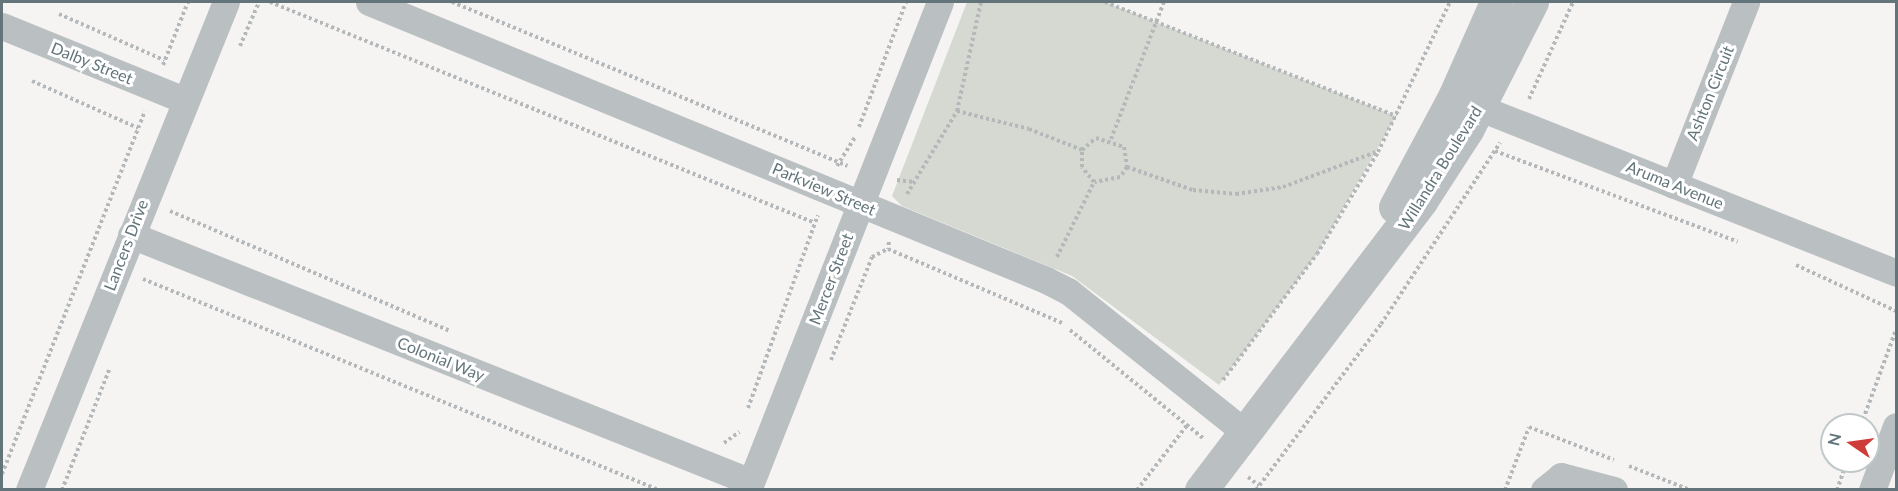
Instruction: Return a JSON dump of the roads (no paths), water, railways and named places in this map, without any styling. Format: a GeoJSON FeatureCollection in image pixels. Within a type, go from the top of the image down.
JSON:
{"type":"FeatureCollection","features":[{"type":"Feature","properties":{"kind":"street","name":"Lancers Drive"},"geometry":{"type":"LineString","coordinates":[[28,489],[118,268],[182,99],[226,2]]}},
{"type":"Feature","properties":{"kind":"street","name":"Parkview Street"},"geometry":{"type":"LineString","coordinates":[[369,2],[1046,280],[1068,291],[1246,432]]}},
{"type":"Feature","properties":{"kind":"street","name":"Mercer Street"},"geometry":{"type":"LineString","coordinates":[[750,486],[940,2]]}},
{"type":"Feature","properties":{"kind":"street","name":"Willandra Boulevard"},"geometry":{"type":"LineString","coordinates":[[1201,489],[1332,324],[1421,201],[1466,102],[1496,2]]}},
{"type":"Feature","properties":{"kind":"street","name":"Willandra Boulevard"},"geometry":{"type":"LineString","coordinates":[[1466,102],[1532,2]]}},
{"type":"Feature","properties":{"kind":"street","name":"Ashton Circuit"},"geometry":{"type":"LineString","coordinates":[[1674,185],[1746,2]]}},
{"type":"Feature","properties":{"kind":"street","name":"Dalby Street"},"geometry":{"type":"LineString","coordinates":[[2,26],[182,99]]}},
{"type":"Feature","properties":{"kind":"street","name":"Aruma Avenue"},"geometry":{"type":"LineString","coordinates":[[1466,102],[1896,273]]}},
{"type":"Feature","properties":{"kind":"street","name":"Colonial Way"},"geometry":{"type":"LineString","coordinates":[[131,235],[712,467],[750,486]]}},
{"type":"Feature","properties":{"kind":"street"},"geometry":{"type":"LineString","coordinates":[[1872,489],[1896,426]]}},
{"type":"Feature","properties":{"kind":"street"},"geometry":{"type":"LineString","coordinates":[[1544,489],[1561,476],[1614,489]]}}]}
